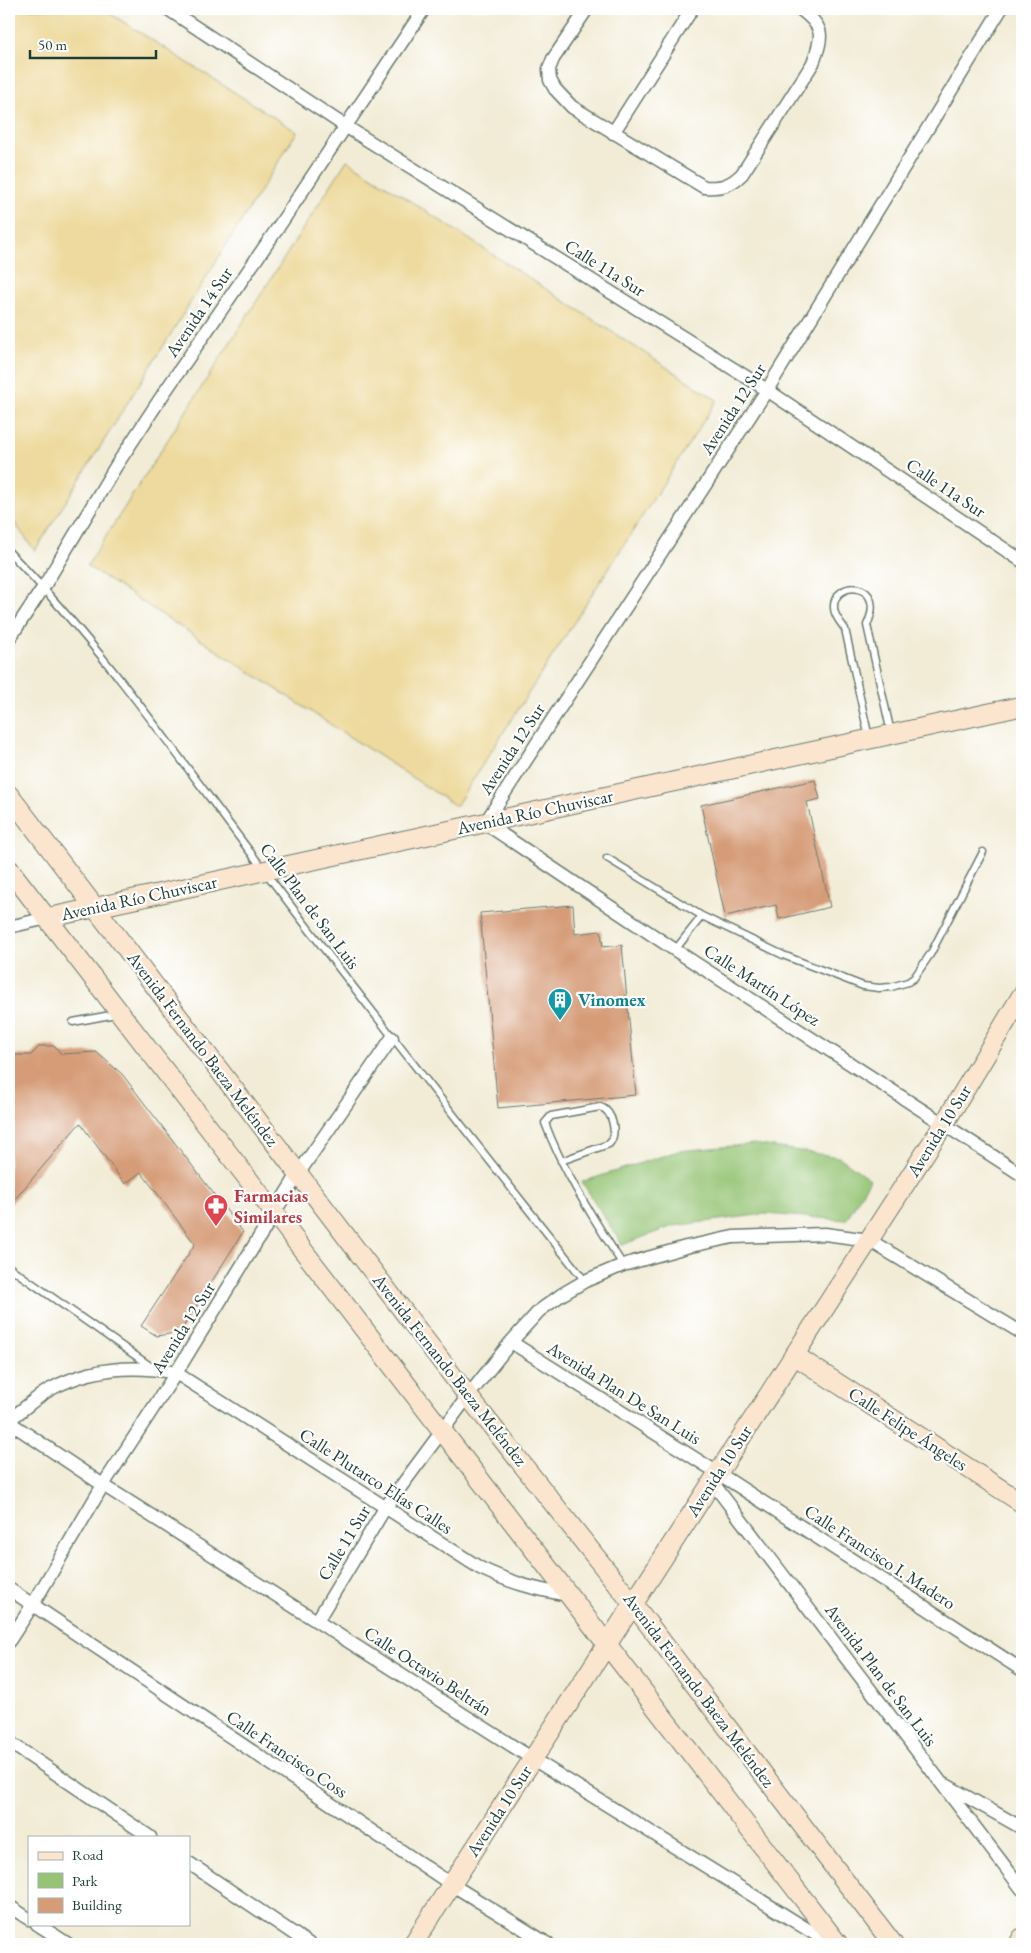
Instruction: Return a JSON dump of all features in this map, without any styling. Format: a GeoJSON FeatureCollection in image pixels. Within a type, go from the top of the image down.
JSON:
{"type":"FeatureCollection","features":[{"type":"Feature","properties":{"kind":"main road","name":"Avenida Río Chuviscar"},"geometry":{"type":"LineString","coordinates":[[47,918],[1022,706]]}},
{"type":"Feature","properties":{"kind":"main road","name":"Avenida Fernando Baeza Meléndez"},"geometry":{"type":"LineString","coordinates":[[9,795],[468,1396],[633,1604],[893,1944]]}},
{"type":"Feature","properties":{"kind":"main road"},"geometry":{"type":"LineString","coordinates":[[9,869],[838,1944]]}},
{"type":"Feature","properties":{"kind":"main road","name":"Avenida 10 Sur"},"geometry":{"type":"LineString","coordinates":[[412,1944],[944,1124],[1022,995]]}},
{"type":"Feature","properties":{"kind":"main road","name":"Calle Felipe Ángeles"},"geometry":{"type":"LineString","coordinates":[[794,1355],[1022,1503]]}},
{"type":"Feature","properties":{"kind":"main road"},"geometry":{"type":"LineString","coordinates":[[1019,1944],[1022,1938]]}},
{"type":"Feature","properties":{"kind":"street","name":"Calle 11a Sur"},"geometry":{"type":"LineString","coordinates":[[168,9],[345,126],[767,390],[1022,561]]}},
{"type":"Feature","properties":{"kind":"street","name":"Avenida 14 Sur"},"geometry":{"type":"LineString","coordinates":[[9,639],[43,588],[122,458],[424,9]]}},
{"type":"Feature","properties":{"kind":"street"},"geometry":{"type":"LineString","coordinates":[[586,9],[553,59],[550,80],[562,98],[572,107],[704,188],[726,186],[735,182],[742,174],[813,63],[820,44],[820,28],[814,20],[800,9]]}},
{"type":"Feature","properties":{"kind":"street"},"geometry":{"type":"LineString","coordinates":[[613,133],[692,9]]}},
{"type":"Feature","properties":{"kind":"street","name":"Avenida 12 Sur"},"geometry":{"type":"LineString","coordinates":[[485,823],[767,390],[1002,9]]}},
{"type":"Feature","properties":{"kind":"street","name":"Calle Martín López"},"geometry":{"type":"LineString","coordinates":[[485,823],[675,950],[1022,1175]]}},
{"type":"Feature","properties":{"kind":"street"},"geometry":{"type":"LineString","coordinates":[[9,927],[47,918]]}},
{"type":"Feature","properties":{"kind":"street","name":"Avenida 12 Sur"},"geometry":{"type":"LineString","coordinates":[[9,1641],[32,1606],[103,1485],[176,1373],[298,1174],[392,1038]]}},
{"type":"Feature","properties":{"kind":"street","name":"Calle 11 Sur"},"geometry":{"type":"LineString","coordinates":[[317,1621],[385,1508],[468,1396],[511,1342],[540,1311],[561,1295],[584,1281],[622,1265],[686,1247],[734,1237],[825,1234],[869,1240]]}},
{"type":"Feature","properties":{"kind":"street"},"geometry":{"type":"LineString","coordinates":[[869,1240],[1022,1332]]}},
{"type":"Feature","properties":{"kind":"street","name":"Avenida Plan De San Luis"},"geometry":{"type":"LineString","coordinates":[[511,1342],[715,1477]]}},
{"type":"Feature","properties":{"kind":"street","name":"Calle Plutarco Elías Calles"},"geometry":{"type":"LineString","coordinates":[[9,1421],[47,1391],[79,1376],[117,1368],[155,1368],[176,1373],[480,1568],[508,1581],[534,1589],[568,1595]]}},
{"type":"Feature","properties":{"kind":"street","name":"Calle Octavio Beltrán"},"geometry":{"type":"LineString","coordinates":[[9,1421],[103,1485],[533,1759],[831,1944]]}},
{"type":"Feature","properties":{"kind":"street","name":"Calle Francisco I. Madero"},"geometry":{"type":"LineString","coordinates":[[715,1477],[1022,1670]]}},
{"type":"Feature","properties":{"kind":"street","name":"Avenida Plan de San Luis"},"geometry":{"type":"LineString","coordinates":[[715,1477],[940,1782],[1022,1889]]}},
{"type":"Feature","properties":{"kind":"street","name":"Calle Francisco Coss"},"geometry":{"type":"LineString","coordinates":[[9,1589],[452,1884],[548,1944]]}},
{"type":"Feature","properties":{"kind":"street"},"geometry":{"type":"LineString","coordinates":[[9,1742],[149,1836]]}},
{"type":"Feature","properties":{"kind":"street"},"geometry":{"type":"LineString","coordinates":[[940,1782],[1022,1828]]}},
{"type":"Feature","properties":{"kind":"street"},"geometry":{"type":"LineString","coordinates":[[190,1864],[309,1944]]}},
{"type":"Feature","properties":{"kind":"street"},"geometry":{"type":"LineString","coordinates":[[9,1906],[28,1918]]}},
{"type":"Feature","properties":{"kind":"street"},"geometry":{"type":"LineString","coordinates":[[40,1926],[68,1944]]}},
{"type":"Feature","properties":{"kind":"lane","name":"Calle Plan de San Luis"},"geometry":{"type":"LineString","coordinates":[[9,552],[43,588],[116,674],[392,1038],[584,1281]]}},
{"type":"Feature","properties":{"kind":"lane"},"geometry":{"type":"LineString","coordinates":[[870,739],[845,629],[836,616],[834,609],[837,596],[848,589],[854,588],[866,593],[873,604],[873,610],[867,625],[892,734]]}},
{"type":"Feature","properties":{"kind":"lane"},"geometry":{"type":"LineString","coordinates":[[607,858],[702,916],[783,954],[863,986],[891,987],[908,982],[914,978],[931,953],[983,852]]}},
{"type":"Feature","properties":{"kind":"lane"},"geometry":{"type":"LineString","coordinates":[[675,950],[702,916]]}},
{"type":"Feature","properties":{"kind":"lane"},"geometry":{"type":"LineString","coordinates":[[73,1022],[120,1014]]}},
{"type":"Feature","properties":{"kind":"lane"},"geometry":{"type":"LineString","coordinates":[[561,1160],[609,1144],[613,1140],[614,1136],[609,1112],[605,1108],[600,1107],[551,1116],[545,1123],[552,1142],[561,1160],[577,1192],[622,1265]]}},
{"type":"Feature","properties":{"kind":"lane"},"geometry":{"type":"LineString","coordinates":[[9,1267],[155,1368]]}},
{"type":"Feature","properties":{"kind":"green space"},"geometry":{"type":"Polygon","coordinates":[[[754,1144],[839,1157],[870,1179],[846,1220],[765,1214],[673,1226],[622,1245],[582,1182],[678,1151],[754,1144]]]}},
{"type":"Feature","properties":{"kind":"sand"},"geometry":{"type":"Polygon","coordinates":[[[9,9],[103,9],[297,132],[35,551],[9,515],[9,9]]]}},
{"type":"Feature","properties":{"kind":"sand"},"geometry":{"type":"Polygon","coordinates":[[[347,160],[717,400],[456,806],[87,566],[347,160]]]}},
{"type":"Feature","properties":{"kind":"building"},"geometry":{"type":"Polygon","coordinates":[[[815,780],[820,799],[807,802],[830,907],[779,919],[776,905],[725,916],[701,805],[815,780]]]}},
{"type":"Feature","properties":{"kind":"building","name":"Vinomex"},"geometry":{"type":"Polygon","coordinates":[[[573,905],[575,934],[601,931],[603,947],[622,945],[636,1095],[498,1108],[480,913],[573,905]]]}},
{"type":"Feature","properties":{"kind":"building"},"geometry":{"type":"Polygon","coordinates":[[[40,1046],[55,1046],[61,1054],[96,1052],[122,1074],[243,1232],[180,1332],[157,1336],[141,1326],[195,1244],[141,1172],[125,1184],[80,1123],[9,1206],[9,1055],[31,1055],[40,1046]]]}},
{"type":"Feature","properties":{"kind":"place","name":"Vinomex"},"geometry":{"type":"Point","coordinates":[560,1021]}},
{"type":"Feature","properties":{"kind":"place","name":"Farmacias Similares"},"geometry":{"type":"Point","coordinates":[216,1227]}}]}
